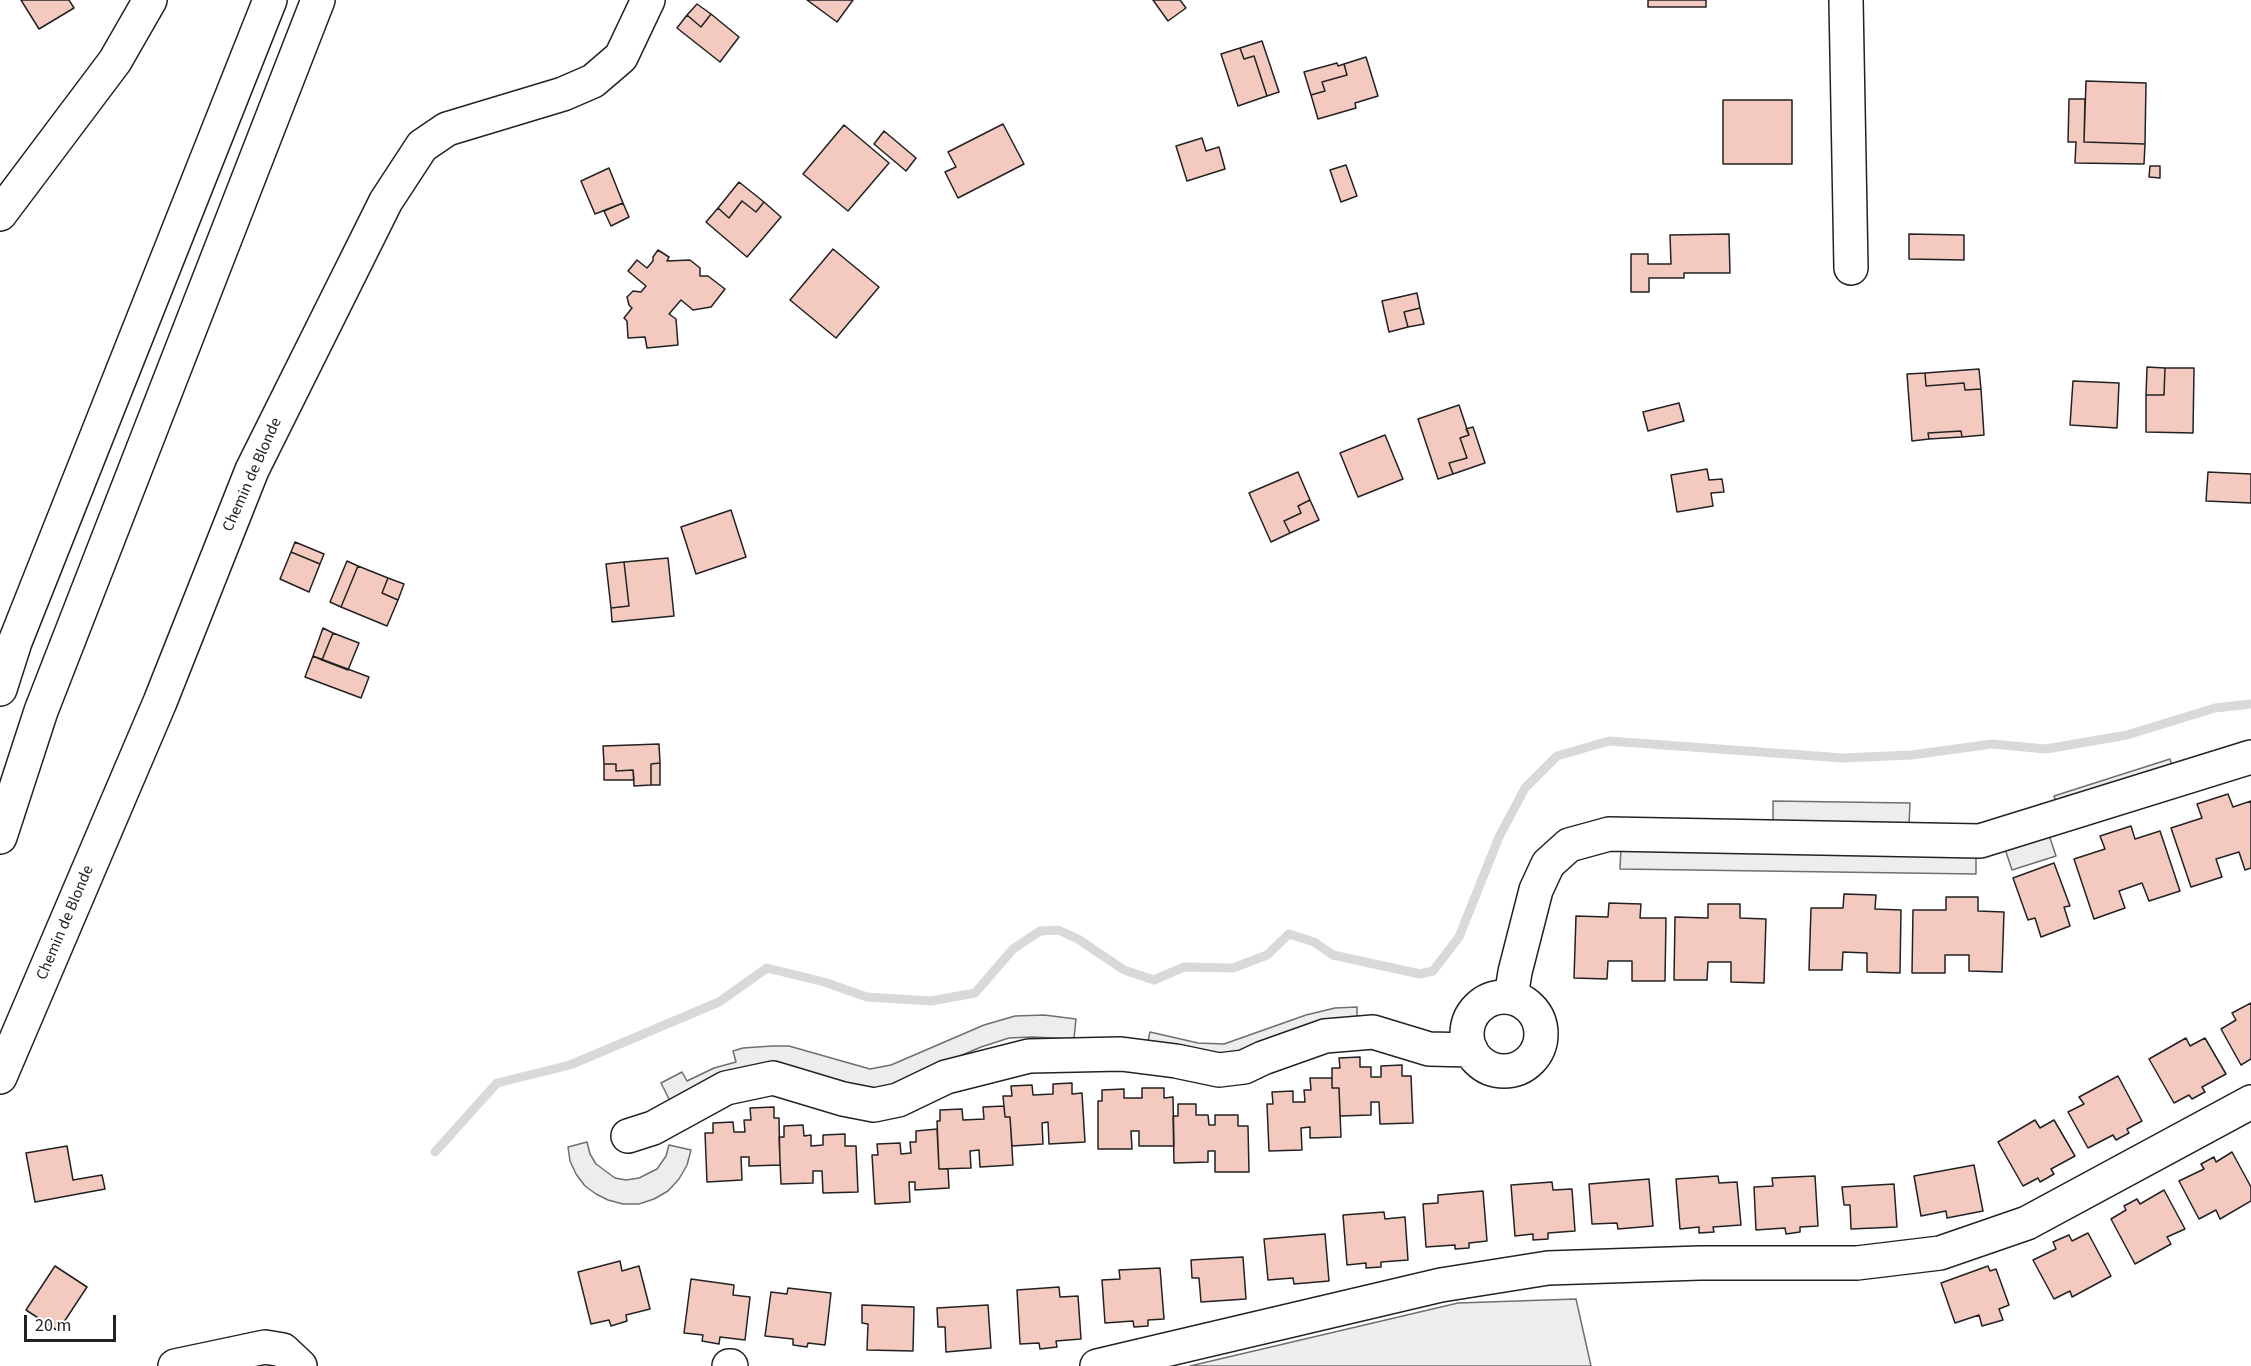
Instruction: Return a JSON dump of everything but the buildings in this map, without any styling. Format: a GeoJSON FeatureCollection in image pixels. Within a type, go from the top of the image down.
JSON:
{"type":"FeatureCollection","features":[{"type":"Feature","properties":{"kind":"main road"},"geometry":{"type":"LineString","coordinates":[[0,214],[115,61],[150,0]]}},
{"type":"Feature","properties":{"kind":"main road"},"geometry":{"type":"LineString","coordinates":[[0,689],[15,642],[270,0]]}},
{"type":"Feature","properties":{"kind":"main road"},"geometry":{"type":"LineString","coordinates":[[0,837],[41,711],[318,0]]}},
{"type":"Feature","properties":{"kind":"main road","name":"Chemin de Blonde"},"geometry":{"type":"LineString","coordinates":[[0,1077],[160,702],[252,471],[386,201],[422,146],[447,129],[563,94],[593,81],[621,57],[648,0]]}},
{"type":"Feature","properties":{"kind":"main road"},"geometry":{"type":"LineString","coordinates":[[1846,0],[1851,268]]}},
{"type":"Feature","properties":{"kind":"main road"},"geometry":{"type":"LineString","coordinates":[[1511,997],[1536,890],[1548,864],[1569,845],[1609,834],[1980,841],[2251,757]]}},
{"type":"Feature","properties":{"kind":"main road"},"geometry":{"type":"LineString","coordinates":[[1511,997],[1523,1002],[1533,1010],[1539,1020],[1541,1033],[1534,1056],[1513,1069],[1500,1070],[1488,1067],[1478,1060],[1467,1039],[1467,1027],[1471,1016],[1488,1000],[1511,997]]}},
{"type":"Feature","properties":{"kind":"main road"},"geometry":{"type":"LineString","coordinates":[[628,1136],[653,1128],[678,1116],[726,1088],[773,1078],[843,1099],[874,1105],[898,1100],[945,1077],[1029,1056],[1121,1054],[1176,1061],[1219,1070],[1244,1067],[1325,1036],[1373,1032],[1429,1049],[1471,1050]]}},
{"type":"Feature","properties":{"kind":"main road"},"geometry":{"type":"LineString","coordinates":[[1097,1366],[1441,1285],[1548,1268],[1700,1263],[1857,1263],[1940,1253],[2027,1223],[2251,1102]]}},
{"type":"Feature","properties":{"kind":"main road"},"geometry":{"type":"LineString","coordinates":[[175,1366],[265,1347],[283,1350],[300,1366]]}},
{"type":"Feature","properties":{"kind":"shaded area"},"geometry":{"type":"Polygon","coordinates":[[[2170,759],[2173,770],[2058,808],[2054,796],[2170,759]]]}},
{"type":"Feature","properties":{"kind":"shaded area"},"geometry":{"type":"Polygon","coordinates":[[[1773,801],[1910,803],[1909,825],[1773,824],[1773,801]]]}},
{"type":"Feature","properties":{"kind":"shaded area"},"geometry":{"type":"Polygon","coordinates":[[[2049,835],[2056,856],[2012,870],[2005,849],[2049,835]]]}},
{"type":"Feature","properties":{"kind":"shaded area"},"geometry":{"type":"Polygon","coordinates":[[[1621,847],[1976,851],[1976,874],[1620,869],[1621,847]]]}},
{"type":"Feature","properties":{"kind":"shaded area"},"geometry":{"type":"Polygon","coordinates":[[[1357,1007],[1357,1020],[1222,1057],[1147,1045],[1150,1032],[1198,1043],[1224,1044],[1306,1015],[1335,1008],[1357,1007]]]}},
{"type":"Feature","properties":{"kind":"shaded area"},"geometry":{"type":"Polygon","coordinates":[[[1044,1015],[1076,1019],[1074,1039],[1009,1038],[981,1047],[892,1085],[865,1092],[781,1066],[672,1105],[661,1083],[682,1072],[687,1081],[714,1068],[736,1062],[733,1051],[772,1046],[789,1046],[870,1069],[891,1065],[984,1025],[1015,1016],[1044,1015]]]}},
{"type":"Feature","properties":{"kind":"shaded area"},"geometry":{"type":"Polygon","coordinates":[[[587,1142],[596,1164],[615,1178],[626,1180],[639,1178],[657,1169],[666,1156],[669,1145],[691,1150],[687,1165],[679,1179],[668,1191],[639,1204],[623,1204],[596,1194],[585,1186],[576,1174],[570,1161],[568,1147],[587,1142]]]}},
{"type":"Feature","properties":{"kind":"shaded area"},"geometry":{"type":"Polygon","coordinates":[[[1576,1299],[1591,1366],[1190,1366],[1458,1303],[1576,1299]]]}},
{"type":"Feature","properties":{"kind":"waterway"},"geometry":{"type":"LineString","coordinates":[[435,1152],[497,1083],[570,1065],[719,1002],[767,968],[824,982],[867,997],[931,1001],[975,993],[1013,949],[1040,931],[1058,930],[1078,939],[1124,970],[1154,980],[1184,967],[1233,968],[1267,955],[1289,934],[1314,942],[1333,955],[1420,974],[1433,971],[1459,937],[1499,837],[1525,788],[1557,756],[1609,741],[1843,758],[1912,755],[1992,744],[2046,749],[2127,735],[2215,708],[2251,704]]}}]}
